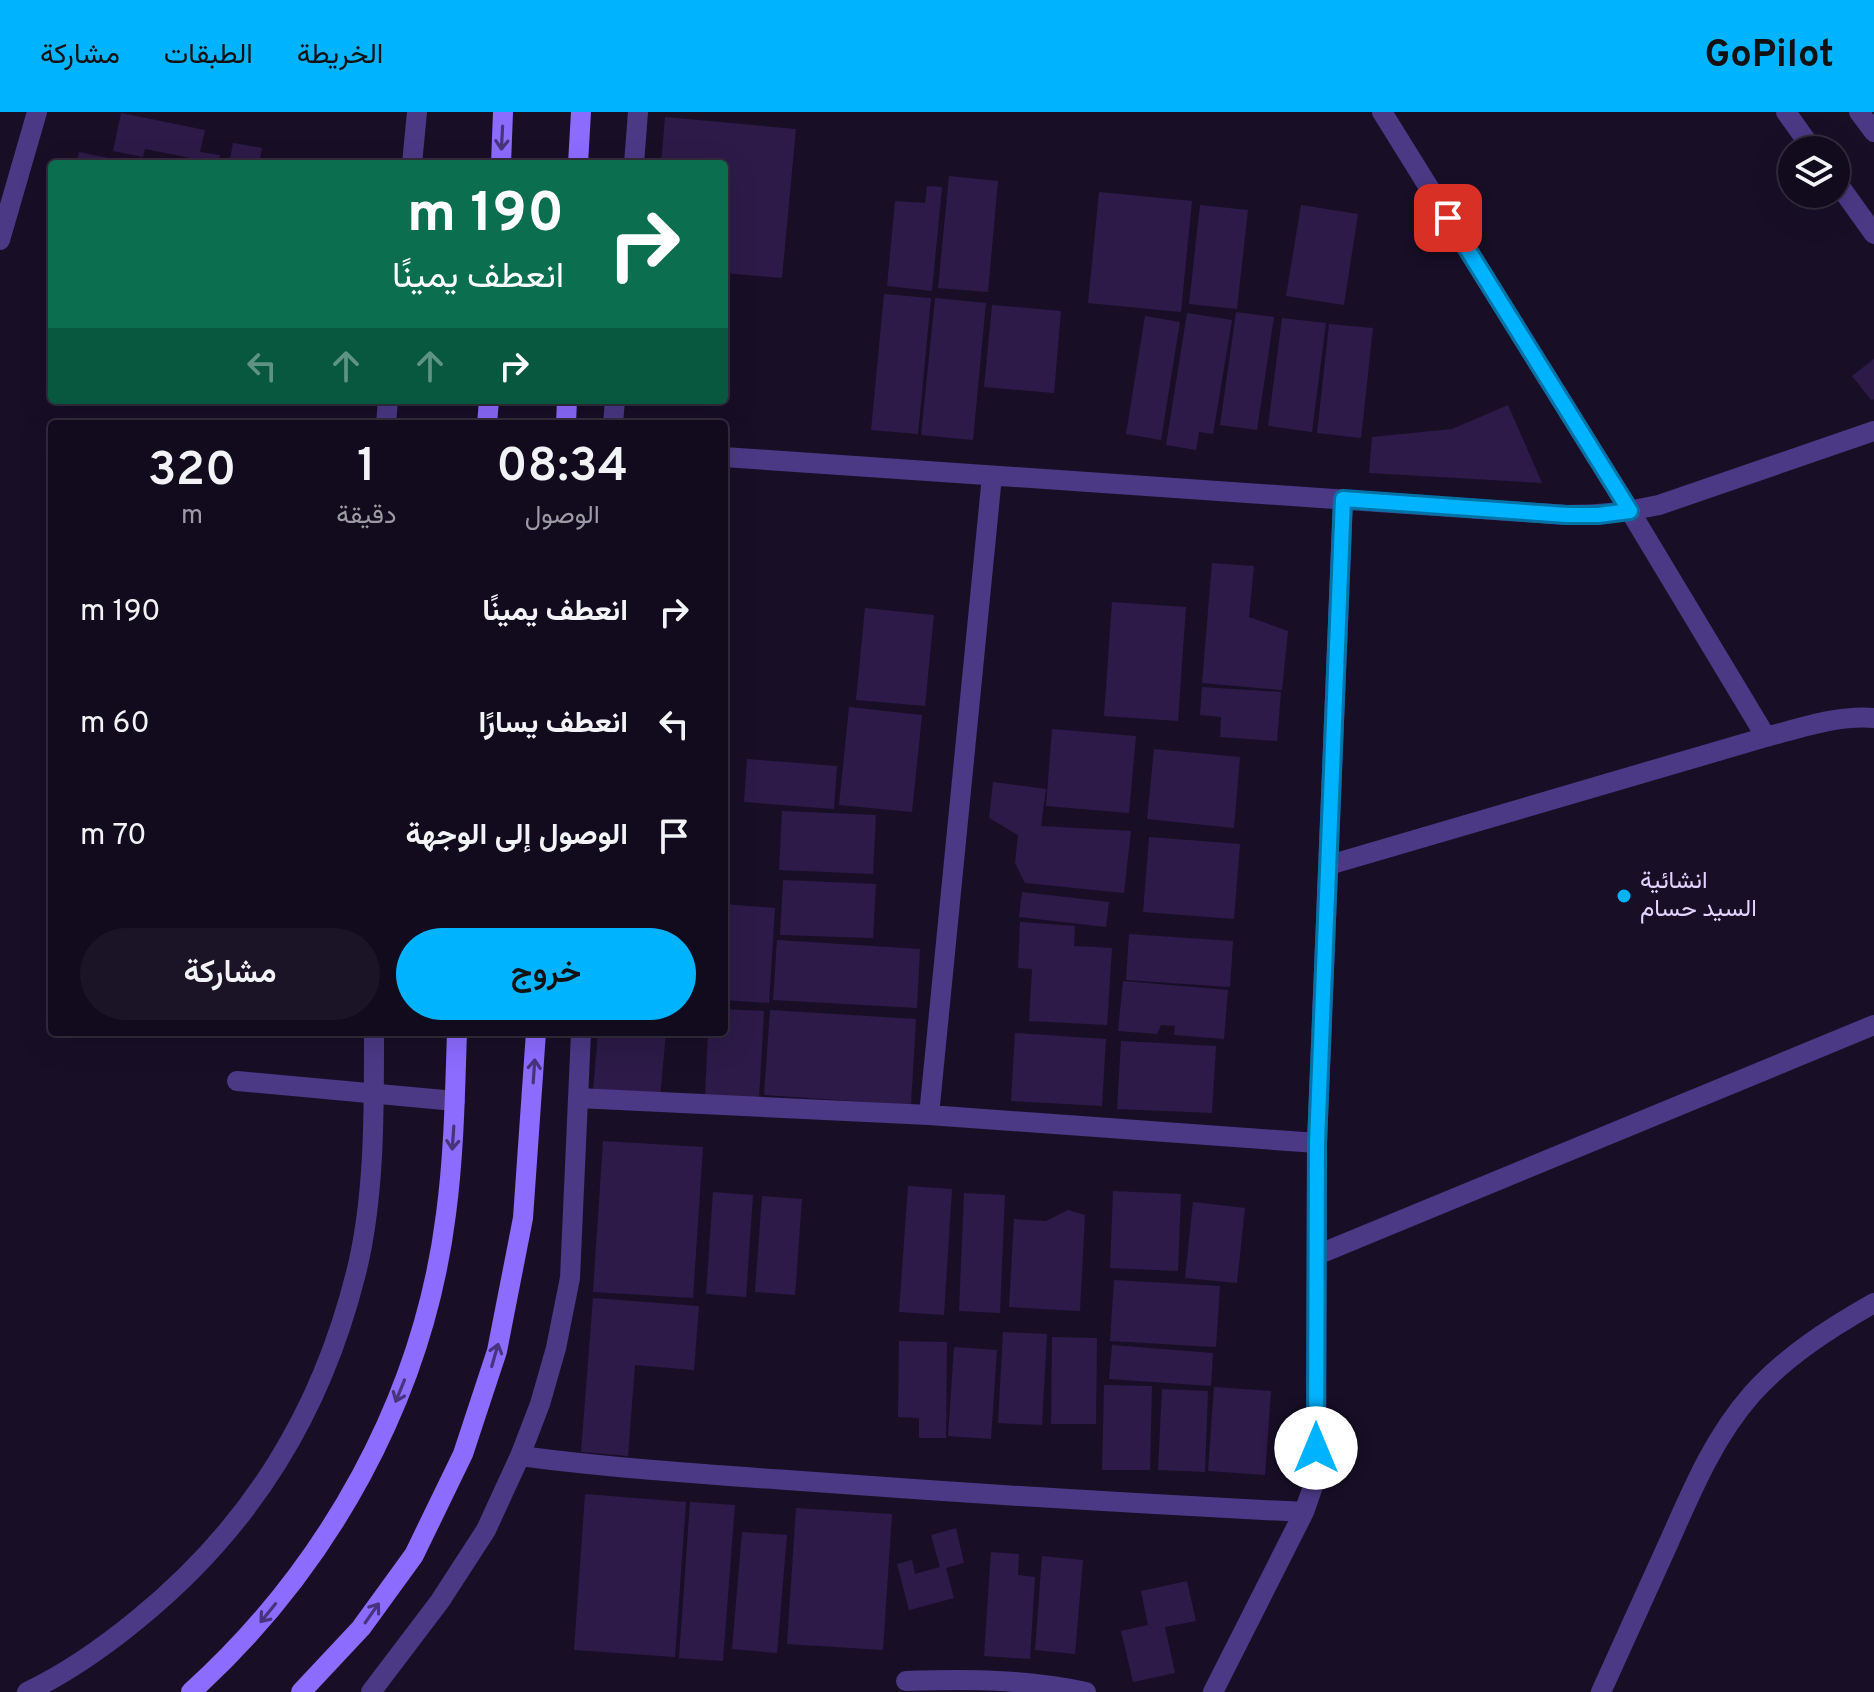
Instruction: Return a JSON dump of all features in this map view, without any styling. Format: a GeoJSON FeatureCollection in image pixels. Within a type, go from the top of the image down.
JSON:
{"type":"FeatureCollection","features":[{"type":"Feature","properties":{"kind":"main road"},"geometry":{"type":"LineString","coordinates":[[501,160],[503,112]]}},
{"type":"Feature","properties":{"kind":"main road"},"geometry":{"type":"LineString","coordinates":[[578,160],[581,112]]}},
{"type":"Feature","properties":{"kind":"main road"},"geometry":{"type":"LineString","coordinates":[[191,1692],[258,1625],[295,1581],[350,1497],[383,1434],[422,1327],[436,1271],[446,1215],[457,1036]]}},
{"type":"Feature","properties":{"kind":"main road"},"geometry":{"type":"LineString","coordinates":[[301,1692],[361,1628],[414,1555],[463,1454],[497,1351],[523,1218],[536,1036]]}},
{"type":"Feature","properties":{"kind":"street"},"geometry":{"type":"LineString","coordinates":[[0,240],[37,112]]}},
{"type":"Feature","properties":{"kind":"street"},"geometry":{"type":"LineString","coordinates":[[412,160],[417,112]]}},
{"type":"Feature","properties":{"kind":"street"},"geometry":{"type":"LineString","coordinates":[[634,160],[638,112]]}},
{"type":"Feature","properties":{"kind":"street"},"geometry":{"type":"LineString","coordinates":[[1382,112],[1630,511],[1766,737]]}},
{"type":"Feature","properties":{"kind":"street"},"geometry":{"type":"LineString","coordinates":[[1786,112],[1803,136]]}},
{"type":"Feature","properties":{"kind":"street"},"geometry":{"type":"LineString","coordinates":[[1859,112],[1874,132]]}},
{"type":"Feature","properties":{"kind":"street"},"geometry":{"type":"LineString","coordinates":[[1850,201],[1874,234]]}},
{"type":"Feature","properties":{"kind":"street"},"geometry":{"type":"LineString","coordinates":[[728,457],[1598,515],[1630,511],[1688,496],[1874,431]]}},
{"type":"Feature","properties":{"kind":"street"},"geometry":{"type":"LineString","coordinates":[[929,1115],[992,476]]}},
{"type":"Feature","properties":{"kind":"street"},"geometry":{"type":"LineString","coordinates":[[1213,1692],[1304,1512],[1316,1478],[1317,1143],[1343,499]]}},
{"type":"Feature","properties":{"kind":"street"},"geometry":{"type":"LineString","coordinates":[[1329,865],[1766,737],[1835,720],[1874,718]]}},
{"type":"Feature","properties":{"kind":"street"},"geometry":{"type":"LineString","coordinates":[[1317,1255],[1874,1025]]}},
{"type":"Feature","properties":{"kind":"street"},"geometry":{"type":"LineString","coordinates":[[27,1692],[112,1641],[170,1593],[223,1539],[276,1465],[306,1412],[336,1343],[357,1270],[369,1195],[374,1036]]}},
{"type":"Feature","properties":{"kind":"street"},"geometry":{"type":"LineString","coordinates":[[371,1692],[440,1601],[486,1530],[540,1404],[556,1348],[570,1278],[581,1036]]}},
{"type":"Feature","properties":{"kind":"street"},"geometry":{"type":"LineString","coordinates":[[237,1081],[455,1101]]}},
{"type":"Feature","properties":{"kind":"street"},"geometry":{"type":"LineString","coordinates":[[578,1098],[929,1115],[1317,1143]]}},
{"type":"Feature","properties":{"kind":"street"},"geometry":{"type":"LineString","coordinates":[[1601,1692],[1701,1471],[1724,1430],[1753,1394],[1786,1361],[1824,1333],[1874,1303]]}},
{"type":"Feature","properties":{"kind":"street"},"geometry":{"type":"LineString","coordinates":[[520,1456],[603,1467],[1066,1500],[1304,1512]]}},
{"type":"Feature","properties":{"kind":"street"},"geometry":{"type":"LineString","coordinates":[[906,1681],[977,1679],[1050,1684],[1086,1692]]}},
{"type":"Feature","properties":{"kind":"building"},"geometry":{"type":"Polygon","coordinates":[[[121,113],[205,130],[200,152],[220,155],[219,160],[190,160],[145,149],[143,157],[113,151],[121,113]]]}},
{"type":"Feature","properties":{"kind":"building"},"geometry":{"type":"Polygon","coordinates":[[[665,117],[796,129],[782,278],[728,273],[728,160],[661,160],[665,117]]]}},
{"type":"Feature","properties":{"kind":"building"},"geometry":{"type":"Polygon","coordinates":[[[233,143],[262,148],[260,160],[230,160],[233,143]]]}},
{"type":"Feature","properties":{"kind":"building"},"geometry":{"type":"Polygon","coordinates":[[[79,152],[118,160],[77,160],[79,152]]]}},
{"type":"Feature","properties":{"kind":"building"},"geometry":{"type":"Polygon","coordinates":[[[949,176],[998,181],[988,292],[938,288],[949,176]]]}},
{"type":"Feature","properties":{"kind":"building"},"geometry":{"type":"Polygon","coordinates":[[[927,186],[942,187],[932,291],[887,286],[895,201],[925,203],[927,186]]]}},
{"type":"Feature","properties":{"kind":"building"},"geometry":{"type":"Polygon","coordinates":[[[1099,192],[1192,201],[1181,312],[1088,303],[1099,192]]]}},
{"type":"Feature","properties":{"kind":"building"},"geometry":{"type":"Polygon","coordinates":[[[1200,205],[1248,210],[1237,309],[1189,304],[1200,205]]]}},
{"type":"Feature","properties":{"kind":"building"},"geometry":{"type":"Polygon","coordinates":[[[1301,205],[1358,214],[1344,305],[1286,296],[1301,205]]]}},
{"type":"Feature","properties":{"kind":"building"},"geometry":{"type":"Polygon","coordinates":[[[884,294],[931,298],[918,434],[871,430],[884,294]]]}},
{"type":"Feature","properties":{"kind":"building"},"geometry":{"type":"Polygon","coordinates":[[[935,298],[986,303],[973,440],[921,435],[935,298]]]}},
{"type":"Feature","properties":{"kind":"building"},"geometry":{"type":"Polygon","coordinates":[[[992,305],[1061,311],[1054,393],[984,387],[992,305]]]}},
{"type":"Feature","properties":{"kind":"building"},"geometry":{"type":"Polygon","coordinates":[[[1236,312],[1274,317],[1257,430],[1220,425],[1236,312]]]}},
{"type":"Feature","properties":{"kind":"building"},"geometry":{"type":"Polygon","coordinates":[[[1187,313],[1232,320],[1213,434],[1199,432],[1196,450],[1166,445],[1187,313]]]}},
{"type":"Feature","properties":{"kind":"building"},"geometry":{"type":"Polygon","coordinates":[[[1145,316],[1180,322],[1161,440],[1126,434],[1145,316]]]}},
{"type":"Feature","properties":{"kind":"building"},"geometry":{"type":"Polygon","coordinates":[[[1282,318],[1326,323],[1312,432],[1268,426],[1282,318]]]}},
{"type":"Feature","properties":{"kind":"building"},"geometry":{"type":"Polygon","coordinates":[[[1329,324],[1373,328],[1361,438],[1317,433],[1329,324]]]}},
{"type":"Feature","properties":{"kind":"building"},"geometry":{"type":"Polygon","coordinates":[[[1874,359],[1874,399],[1872,401],[1852,376],[1874,359]]]}},
{"type":"Feature","properties":{"kind":"building"},"geometry":{"type":"Polygon","coordinates":[[[1508,405],[1542,483],[1369,473],[1372,437],[1452,429],[1508,405]]]}},
{"type":"Feature","properties":{"kind":"building"},"geometry":{"type":"Polygon","coordinates":[[[1212,563],[1254,566],[1249,617],[1288,631],[1282,690],[1202,683],[1212,563]]]}},
{"type":"Feature","properties":{"kind":"building"},"geometry":{"type":"Polygon","coordinates":[[[1112,602],[1186,607],[1178,721],[1104,716],[1112,602]]]}},
{"type":"Feature","properties":{"kind":"building"},"geometry":{"type":"Polygon","coordinates":[[[865,608],[934,615],[925,706],[856,700],[865,608]]]}},
{"type":"Feature","properties":{"kind":"building"},"geometry":{"type":"Polygon","coordinates":[[[1202,687],[1281,692],[1277,741],[1220,737],[1221,717],[1200,715],[1202,687]]]}},
{"type":"Feature","properties":{"kind":"building"},"geometry":{"type":"Polygon","coordinates":[[[849,707],[922,715],[912,812],[839,805],[849,707]]]}},
{"type":"Feature","properties":{"kind":"building"},"geometry":{"type":"Polygon","coordinates":[[[1052,729],[1136,736],[1129,813],[1046,806],[1052,729]]]}},
{"type":"Feature","properties":{"kind":"building"},"geometry":{"type":"Polygon","coordinates":[[[1154,749],[1240,757],[1234,828],[1147,819],[1154,749]]]}},
{"type":"Feature","properties":{"kind":"building"},"geometry":{"type":"Polygon","coordinates":[[[747,759],[837,766],[834,809],[744,802],[747,759]]]}},
{"type":"Feature","properties":{"kind":"building"},"geometry":{"type":"Polygon","coordinates":[[[993,782],[1046,789],[1041,826],[1131,831],[1124,893],[1025,883],[1015,863],[1018,835],[989,818],[993,782]]]}},
{"type":"Feature","properties":{"kind":"building"},"geometry":{"type":"Polygon","coordinates":[[[782,811],[876,815],[873,874],[779,870],[782,811]]]}},
{"type":"Feature","properties":{"kind":"building"},"geometry":{"type":"Polygon","coordinates":[[[1149,837],[1240,844],[1234,919],[1143,912],[1149,837]]]}},
{"type":"Feature","properties":{"kind":"building"},"geometry":{"type":"Polygon","coordinates":[[[783,880],[876,884],[873,938],[780,935],[783,880]]]}},
{"type":"Feature","properties":{"kind":"building"},"geometry":{"type":"Polygon","coordinates":[[[1022,892],[1109,902],[1106,927],[1019,917],[1022,892]]]}},
{"type":"Feature","properties":{"kind":"building"},"geometry":{"type":"Polygon","coordinates":[[[728,904],[775,908],[769,1003],[728,1000],[728,904]]]}},
{"type":"Feature","properties":{"kind":"building"},"geometry":{"type":"Polygon","coordinates":[[[1020,922],[1075,926],[1074,946],[1112,948],[1107,1025],[1029,1021],[1032,969],[1018,968],[1020,922]]]}},
{"type":"Feature","properties":{"kind":"building"},"geometry":{"type":"Polygon","coordinates":[[[1129,934],[1233,941],[1230,987],[1126,980],[1129,934]]]}},
{"type":"Feature","properties":{"kind":"building"},"geometry":{"type":"Polygon","coordinates":[[[777,940],[920,949],[917,1008],[773,1000],[777,940]]]}},
{"type":"Feature","properties":{"kind":"building"},"geometry":{"type":"Polygon","coordinates":[[[1123,981],[1228,990],[1224,1039],[1174,1035],[1175,1026],[1161,1025],[1157,1034],[1118,1031],[1123,981]]]}},
{"type":"Feature","properties":{"kind":"building"},"geometry":{"type":"Polygon","coordinates":[[[728,1009],[764,1011],[759,1099],[705,1095],[708,1036],[728,1036],[728,1009]]]}},
{"type":"Feature","properties":{"kind":"building"},"geometry":{"type":"Polygon","coordinates":[[[770,1010],[916,1019],[911,1105],[764,1095],[770,1010]]]}},
{"type":"Feature","properties":{"kind":"building"},"geometry":{"type":"Polygon","coordinates":[[[1015,1033],[1106,1039],[1102,1106],[1011,1101],[1015,1033]]]}},
{"type":"Feature","properties":{"kind":"building"},"geometry":{"type":"Polygon","coordinates":[[[598,1036],[666,1036],[660,1098],[593,1091],[598,1036]]]}},
{"type":"Feature","properties":{"kind":"building"},"geometry":{"type":"Polygon","coordinates":[[[1121,1041],[1216,1046],[1212,1113],[1117,1109],[1121,1041]]]}},
{"type":"Feature","properties":{"kind":"building"},"geometry":{"type":"Polygon","coordinates":[[[603,1141],[703,1147],[693,1298],[593,1292],[603,1141]]]}},
{"type":"Feature","properties":{"kind":"building"},"geometry":{"type":"Polygon","coordinates":[[[908,1186],[952,1189],[944,1315],[899,1312],[908,1186]]]}},
{"type":"Feature","properties":{"kind":"building"},"geometry":{"type":"Polygon","coordinates":[[[1113,1191],[1181,1194],[1178,1271],[1110,1268],[1113,1191]]]}},
{"type":"Feature","properties":{"kind":"building"},"geometry":{"type":"Polygon","coordinates":[[[713,1192],[753,1195],[746,1297],[706,1294],[713,1192]]]}},
{"type":"Feature","properties":{"kind":"building"},"geometry":{"type":"Polygon","coordinates":[[[964,1193],[1005,1195],[1000,1313],[959,1311],[964,1193]]]}},
{"type":"Feature","properties":{"kind":"building"},"geometry":{"type":"Polygon","coordinates":[[[762,1196],[802,1199],[795,1295],[755,1292],[762,1196]]]}},
{"type":"Feature","properties":{"kind":"building"},"geometry":{"type":"Polygon","coordinates":[[[1193,1202],[1245,1208],[1237,1283],[1185,1278],[1193,1202]]]}},
{"type":"Feature","properties":{"kind":"building"},"geometry":{"type":"Polygon","coordinates":[[[1068,1210],[1085,1215],[1080,1311],[1009,1307],[1014,1219],[1046,1221],[1068,1210]]]}},
{"type":"Feature","properties":{"kind":"building"},"geometry":{"type":"Polygon","coordinates":[[[1114,1280],[1220,1286],[1216,1347],[1110,1341],[1114,1280]]]}},
{"type":"Feature","properties":{"kind":"building"},"geometry":{"type":"Polygon","coordinates":[[[593,1298],[699,1306],[694,1370],[635,1365],[628,1456],[581,1452],[593,1298]]]}},
{"type":"Feature","properties":{"kind":"building"},"geometry":{"type":"Polygon","coordinates":[[[1003,1332],[1047,1334],[1042,1425],[998,1423],[1003,1332]]]}},
{"type":"Feature","properties":{"kind":"building"},"geometry":{"type":"Polygon","coordinates":[[[1052,1337],[1097,1338],[1096,1424],[1051,1424],[1052,1337]]]}},
{"type":"Feature","properties":{"kind":"building"},"geometry":{"type":"Polygon","coordinates":[[[899,1341],[947,1342],[946,1438],[919,1438],[919,1418],[898,1417],[899,1341]]]}},
{"type":"Feature","properties":{"kind":"building"},"geometry":{"type":"Polygon","coordinates":[[[1112,1345],[1213,1353],[1211,1386],[1109,1379],[1112,1345]]]}},
{"type":"Feature","properties":{"kind":"building"},"geometry":{"type":"Polygon","coordinates":[[[954,1347],[997,1350],[991,1439],[948,1436],[954,1347]]]}},
{"type":"Feature","properties":{"kind":"building"},"geometry":{"type":"Polygon","coordinates":[[[1104,1385],[1152,1386],[1150,1470],[1102,1470],[1104,1385]]]}},
{"type":"Feature","properties":{"kind":"building"},"geometry":{"type":"Polygon","coordinates":[[[1214,1387],[1271,1391],[1265,1475],[1208,1471],[1214,1387]]]}},
{"type":"Feature","properties":{"kind":"building"},"geometry":{"type":"Polygon","coordinates":[[[1162,1389],[1208,1391],[1205,1472],[1158,1470],[1162,1389]]]}},
{"type":"Feature","properties":{"kind":"building"},"geometry":{"type":"Polygon","coordinates":[[[585,1494],[686,1502],[675,1657],[574,1650],[585,1494]]]}},
{"type":"Feature","properties":{"kind":"building"},"geometry":{"type":"Polygon","coordinates":[[[690,1502],[735,1505],[723,1661],[679,1658],[690,1502]]]}},
{"type":"Feature","properties":{"kind":"building"},"geometry":{"type":"Polygon","coordinates":[[[796,1508],[892,1514],[883,1650],[787,1644],[796,1508]]]}},
{"type":"Feature","properties":{"kind":"building"},"geometry":{"type":"Polygon","coordinates":[[[956,1528],[964,1563],[946,1568],[954,1598],[909,1610],[897,1564],[912,1560],[915,1574],[940,1567],[931,1535],[956,1528]]]}},
{"type":"Feature","properties":{"kind":"building"},"geometry":{"type":"Polygon","coordinates":[[[742,1532],[787,1535],[777,1653],[732,1649],[742,1532]]]}},
{"type":"Feature","properties":{"kind":"building"},"geometry":{"type":"Polygon","coordinates":[[[991,1552],[1019,1554],[1018,1575],[1035,1577],[1030,1659],[984,1656],[991,1552]]]}},
{"type":"Feature","properties":{"kind":"building"},"geometry":{"type":"Polygon","coordinates":[[[1042,1556],[1083,1560],[1075,1654],[1035,1650],[1042,1556]]]}},
{"type":"Feature","properties":{"kind":"building"},"geometry":{"type":"Polygon","coordinates":[[[1187,1581],[1196,1621],[1165,1627],[1175,1673],[1133,1682],[1121,1631],[1148,1625],[1141,1591],[1187,1581]]]}},
{"type":"Feature","properties":{"kind":"place","name":"انشائية السيد حسام"},"geometry":{"type":"Point","coordinates":[1624,896]}},
{"type":"Feature","properties":{"kind":"route"},"geometry":{"type":"LineString","coordinates":[[1316,1448],[1317,1143],[1343,499],[1567,515],[1630,511],[1448,218]]}}]}
